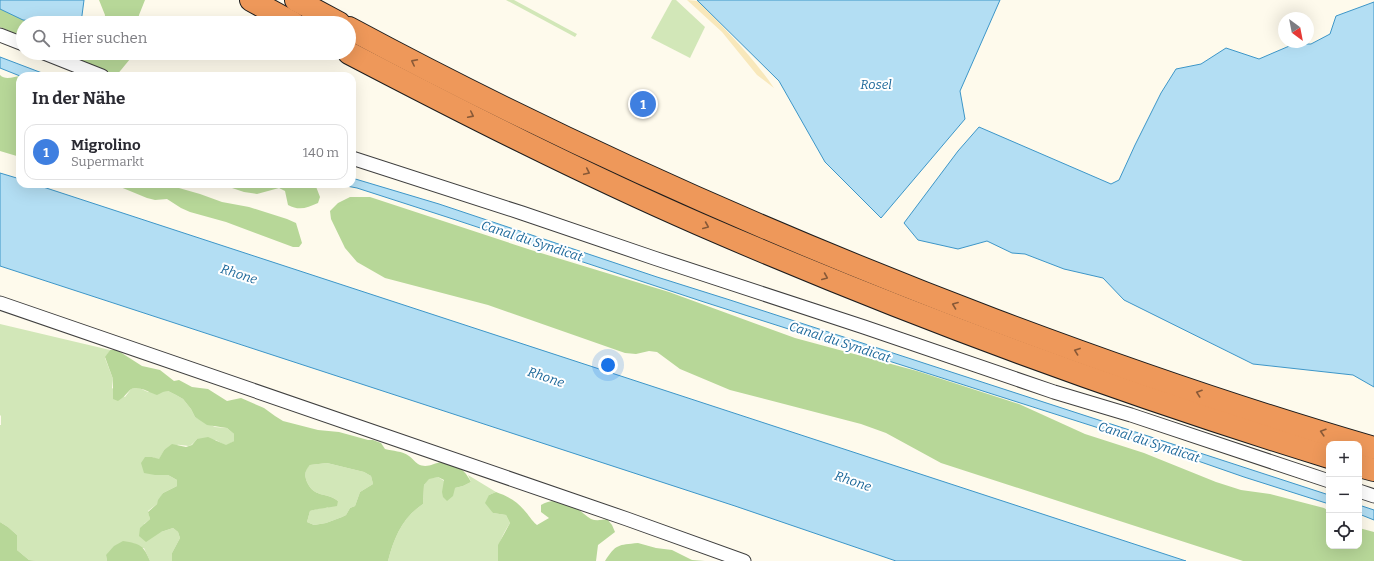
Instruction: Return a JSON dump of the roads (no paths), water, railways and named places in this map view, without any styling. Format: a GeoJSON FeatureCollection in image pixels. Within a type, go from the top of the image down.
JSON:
{"type":"FeatureCollection","features":[{"type":"Feature","properties":{"kind":"highway"},"geometry":{"type":"LineString","coordinates":[[250,0],[279,16]]}},
{"type":"Feature","properties":{"kind":"highway"},"geometry":{"type":"LineString","coordinates":[[296,0],[326,16]]}},
{"type":"Feature","properties":{"kind":"highway"},"geometry":{"type":"LineString","coordinates":[[356,32],[448,80],[593,151],[711,205],[837,259],[967,310],[1123,367],[1212,397],[1374,448]]}},
{"type":"Feature","properties":{"kind":"highway"},"geometry":{"type":"LineString","coordinates":[[356,57],[436,98],[579,168],[697,223],[845,285],[942,324],[1115,387],[1326,456]]}},
{"type":"Feature","properties":{"kind":"highway"},"geometry":{"type":"LineString","coordinates":[[1362,467],[1374,470]]}},
{"type":"Feature","properties":{"kind":"street"},"geometry":{"type":"LineString","coordinates":[[0,35],[16,41]]}},
{"type":"Feature","properties":{"kind":"street"},"geometry":{"type":"LineString","coordinates":[[62,60],[92,72]]}},
{"type":"Feature","properties":{"kind":"street"},"geometry":{"type":"LineString","coordinates":[[356,159],[864,327],[1054,392],[1131,415],[1326,480]]}},
{"type":"Feature","properties":{"kind":"street"},"geometry":{"type":"LineString","coordinates":[[0,303],[627,519],[744,561]]}},
{"type":"Feature","properties":{"kind":"street"},"geometry":{"type":"LineString","coordinates":[[1362,492],[1374,496]]}},
{"type":"Feature","properties":{"kind":"water"},"geometry":{"type":"Polygon","coordinates":[[[0,0],[84,0],[82,16],[16,17],[0,9],[0,0]]]}},
{"type":"Feature","properties":{"kind":"water","name":"Rosel"},"geometry":{"type":"Polygon","coordinates":[[[697,0],[1000,0],[960,91],[965,119],[881,218],[825,162],[779,81],[697,0]]]}},
{"type":"Feature","properties":{"kind":"water"},"geometry":{"type":"Polygon","coordinates":[[[1374,2],[1374,387],[1353,375],[1253,364],[1124,300],[1103,278],[1064,269],[1025,254],[1012,253],[987,241],[958,249],[918,240],[904,223],[958,151],[979,127],[1111,184],[1119,180],[1161,93],[1176,69],[1201,64],[1226,48],[1259,59],[1285,48],[1314,48],[1314,42],[1330,34],[1336,16],[1374,2]]]}},
{"type":"Feature","properties":{"kind":"water"},"geometry":{"type":"Polygon","coordinates":[[[0,57],[39,72],[16,72],[16,74],[0,68],[0,57]]]}},
{"type":"Feature","properties":{"kind":"water","name":"Rhone"},"geometry":{"type":"Polygon","coordinates":[[[0,173],[16,178],[16,188],[46,188],[1186,561],[896,561],[735,506],[0,266],[0,173]]]}},
{"type":"Feature","properties":{"kind":"water","name":"Canal du Syndicat"},"geometry":{"type":"Polygon","coordinates":[[[356,179],[439,204],[657,277],[1326,494],[1326,503],[1244,477],[1152,445],[704,302],[356,188],[356,179]]]}},
{"type":"Feature","properties":{"kind":"water"},"geometry":{"type":"Polygon","coordinates":[[[1362,506],[1374,510],[1374,520],[1362,515],[1362,506]]]}},
{"type":"Feature","properties":{"kind":"place","name":"Migrolino"},"geometry":{"type":"Point","coordinates":[643,104]}}]}
